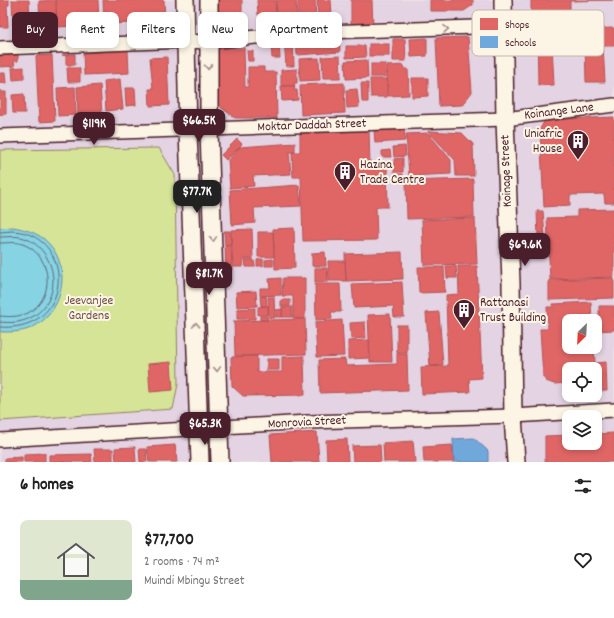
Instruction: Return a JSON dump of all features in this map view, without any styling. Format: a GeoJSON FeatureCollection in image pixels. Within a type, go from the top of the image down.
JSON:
{"type":"FeatureCollection","features":[{"type":"Feature","properties":{"kind":"street"},"geometry":{"type":"LineString","coordinates":[[185,0],[185,12]]}},
{"type":"Feature","properties":{"kind":"street"},"geometry":{"type":"LineString","coordinates":[[208,12],[209,0]]}},
{"type":"Feature","properties":{"kind":"street","name":"Koinage Street"},"geometry":{"type":"LineString","coordinates":[[504,0],[504,10]]}},
{"type":"Feature","properties":{"kind":"street"},"geometry":{"type":"LineString","coordinates":[[248,38],[296,33],[472,27]]}},
{"type":"Feature","properties":{"kind":"street"},"geometry":{"type":"LineString","coordinates":[[0,48],[127,43]]}},
{"type":"Feature","properties":{"kind":"street"},"geometry":{"type":"LineString","coordinates":[[186,48],[200,462]]}},
{"type":"Feature","properties":{"kind":"street"},"geometry":{"type":"LineString","coordinates":[[207,48],[220,462]]}},
{"type":"Feature","properties":{"kind":"street","name":"Koinage Street"},"geometry":{"type":"LineString","coordinates":[[505,56],[505,119],[511,283],[513,416],[516,462]]}},
{"type":"Feature","properties":{"kind":"street","name":"Koinange Lane"},"geometry":{"type":"LineString","coordinates":[[505,119],[614,105]]}},
{"type":"Feature","properties":{"kind":"street","name":"Moktar Daddah Street"},"geometry":{"type":"LineString","coordinates":[[0,136],[505,119]]}},
{"type":"Feature","properties":{"kind":"street","name":"Monrovia Street"},"geometry":{"type":"LineString","coordinates":[[0,440],[176,429],[219,429],[308,422],[513,416],[614,410]]}},
{"type":"Feature","properties":{"kind":"shaded area"},"geometry":{"type":"Polygon","coordinates":[[[0,0],[614,0],[614,462],[0,462],[0,0]]]}},
{"type":"Feature","properties":{"kind":"green space","name":"Jeevanjee Gardens"},"geometry":{"type":"Polygon","coordinates":[[[159,148],[175,175],[178,384],[173,409],[0,421],[0,150],[159,148]]]}},
{"type":"Feature","properties":{"kind":"water"},"geometry":{"type":"Polygon","coordinates":[[[13,227],[37,234],[53,249],[59,260],[62,272],[62,285],[59,297],[53,308],[45,318],[35,326],[23,331],[2,332],[0,331],[0,228],[13,227]]]}},
{"type":"Feature","properties":{"kind":"building: Shops"},"geometry":{"type":"Polygon","coordinates":[[[0,0],[9,0],[9,5],[7,5],[8,27],[0,27],[0,0]]]}},
{"type":"Feature","properties":{"kind":"building: Shops"},"geometry":{"type":"Polygon","coordinates":[[[12,0],[29,0],[30,12],[12,12],[12,0]]]}},
{"type":"Feature","properties":{"kind":"building: Shops"},"geometry":{"type":"Polygon","coordinates":[[[56,0],[98,0],[98,12],[66,12],[66,27],[58,27],[58,12],[56,12],[56,0]]]}},
{"type":"Feature","properties":{"kind":"building: Shops"},"geometry":{"type":"Polygon","coordinates":[[[56,0],[56,12],[39,12],[39,1],[56,0]]]}},
{"type":"Feature","properties":{"kind":"building: Shops"},"geometry":{"type":"Polygon","coordinates":[[[103,0],[164,0],[165,12],[127,12],[127,23],[119,24],[119,12],[104,12],[103,0]]]}},
{"type":"Feature","properties":{"kind":"building: Shops"},"geometry":{"type":"Polygon","coordinates":[[[214,0],[242,0],[242,12],[214,12],[214,0]]]}},
{"type":"Feature","properties":{"kind":"building: Shops"},"geometry":{"type":"Polygon","coordinates":[[[257,0],[275,0],[276,12],[258,12],[257,0]]]}},
{"type":"Feature","properties":{"kind":"building: Shops"},"geometry":{"type":"Polygon","coordinates":[[[276,0],[296,0],[297,12],[277,12],[276,0]]]}},
{"type":"Feature","properties":{"kind":"building: Shops"},"geometry":{"type":"Polygon","coordinates":[[[298,0],[315,0],[316,12],[298,12],[298,0]]]}},
{"type":"Feature","properties":{"kind":"building: Shops"},"geometry":{"type":"Polygon","coordinates":[[[317,0],[331,0],[332,12],[318,12],[317,0]]]}},
{"type":"Feature","properties":{"kind":"building: Shops"},"geometry":{"type":"Polygon","coordinates":[[[351,0],[372,0],[373,28],[351,29],[351,0]]]}},
{"type":"Feature","properties":{"kind":"building: Shops"},"geometry":{"type":"Polygon","coordinates":[[[430,0],[473,0],[473,5],[464,11],[430,11],[430,0]]]}},
{"type":"Feature","properties":{"kind":"building: Shops"},"geometry":{"type":"Polygon","coordinates":[[[531,0],[613,0],[570,1],[570,10],[531,10],[531,0]]]}},
{"type":"Feature","properties":{"kind":"building: Shops"},"geometry":{"type":"Polygon","coordinates":[[[604,28],[614,28],[614,46],[604,46],[604,28]]]}},
{"type":"Feature","properties":{"kind":"building: Shops"},"geometry":{"type":"Polygon","coordinates":[[[468,37],[472,92],[462,105],[439,106],[436,38],[468,37]]]}},
{"type":"Feature","properties":{"kind":"building: Shops"},"geometry":{"type":"Polygon","coordinates":[[[427,38],[427,56],[411,57],[410,39],[427,38]]]}},
{"type":"Feature","properties":{"kind":"building: Shops"},"geometry":{"type":"Polygon","coordinates":[[[393,39],[405,39],[406,61],[393,61],[393,39]]]}},
{"type":"Feature","properties":{"kind":"building: Shops"},"geometry":{"type":"Polygon","coordinates":[[[369,44],[389,44],[389,56],[369,56],[369,44]]]}},
{"type":"Feature","properties":{"kind":"building: Shops"},"geometry":{"type":"Polygon","coordinates":[[[346,46],[365,46],[366,57],[346,58],[346,46]]]}},
{"type":"Feature","properties":{"kind":"building: Shops"},"geometry":{"type":"Polygon","coordinates":[[[217,48],[244,48],[245,87],[248,87],[248,67],[264,67],[264,72],[276,72],[277,118],[235,118],[218,105],[217,48]]]}},
{"type":"Feature","properties":{"kind":"building: Shops"},"geometry":{"type":"Polygon","coordinates":[[[271,48],[279,48],[280,58],[272,58],[271,48]]]}},
{"type":"Feature","properties":{"kind":"building: Shops"},"geometry":{"type":"Polygon","coordinates":[[[285,48],[293,48],[294,66],[286,66],[285,48]]]}},
{"type":"Feature","properties":{"kind":"building: Shops"},"geometry":{"type":"Polygon","coordinates":[[[297,48],[340,48],[340,52],[297,55],[297,48]]]}},
{"type":"Feature","properties":{"kind":"building: Shops"},"geometry":{"type":"Polygon","coordinates":[[[128,50],[129,73],[84,75],[83,53],[128,50]]]}},
{"type":"Feature","properties":{"kind":"building: Shops"},"geometry":{"type":"Polygon","coordinates":[[[247,51],[253,51],[253,61],[248,61],[247,51]]]}},
{"type":"Feature","properties":{"kind":"building: Shops"},"geometry":{"type":"Polygon","coordinates":[[[75,54],[75,65],[66,65],[66,56],[62,55],[75,54]]]}},
{"type":"Feature","properties":{"kind":"building: Shops"},"geometry":{"type":"Polygon","coordinates":[[[18,55],[18,61],[14,61],[15,66],[0,67],[0,56],[18,55]]]}},
{"type":"Feature","properties":{"kind":"building: Shops"},"geometry":{"type":"Polygon","coordinates":[[[52,55],[55,121],[39,122],[36,56],[52,55]]]}},
{"type":"Feature","properties":{"kind":"building: Shops"},"geometry":{"type":"Polygon","coordinates":[[[340,56],[341,78],[323,78],[322,57],[340,56]]]}},
{"type":"Feature","properties":{"kind":"building: Shops"},"geometry":{"type":"Polygon","coordinates":[[[537,56],[553,56],[554,85],[538,85],[537,56]]]}},
{"type":"Feature","properties":{"kind":"building: Shops"},"geometry":{"type":"Polygon","coordinates":[[[585,56],[604,56],[605,82],[586,82],[585,56]]]}},
{"type":"Feature","properties":{"kind":"building: Shops"},"geometry":{"type":"Polygon","coordinates":[[[167,57],[169,105],[150,106],[149,89],[153,89],[150,58],[167,57]]]}},
{"type":"Feature","properties":{"kind":"building: Shops"},"geometry":{"type":"Polygon","coordinates":[[[319,58],[320,80],[300,81],[299,59],[319,58]]]}},
{"type":"Feature","properties":{"kind":"building: Shops"},"geometry":{"type":"Polygon","coordinates":[[[367,60],[368,78],[346,79],[345,61],[367,60]]]}},
{"type":"Feature","properties":{"kind":"building: Shops"},"geometry":{"type":"Polygon","coordinates":[[[371,64],[386,64],[386,77],[371,77],[371,64]]]}},
{"type":"Feature","properties":{"kind":"building: Shops"},"geometry":{"type":"Polygon","coordinates":[[[403,65],[404,69],[408,69],[409,95],[388,96],[387,66],[403,65]]]}},
{"type":"Feature","properties":{"kind":"building: Shops"},"geometry":{"type":"Polygon","coordinates":[[[24,67],[24,79],[13,80],[12,68],[24,67]]]}},
{"type":"Feature","properties":{"kind":"building: Shops"},"geometry":{"type":"Polygon","coordinates":[[[67,68],[80,68],[80,82],[68,82],[67,68]]]}},
{"type":"Feature","properties":{"kind":"building: Shops"},"geometry":{"type":"Polygon","coordinates":[[[297,69],[297,83],[294,83],[295,86],[281,86],[281,70],[297,69]]]}},
{"type":"Feature","properties":{"kind":"building: Shops"},"geometry":{"type":"Polygon","coordinates":[[[0,73],[5,73],[6,83],[0,83],[0,73]]]}},
{"type":"Feature","properties":{"kind":"building: Shops"},"geometry":{"type":"Polygon","coordinates":[[[412,78],[428,78],[428,96],[412,97],[412,78]]]}},
{"type":"Feature","properties":{"kind":"building: Shops"},"geometry":{"type":"Polygon","coordinates":[[[120,79],[123,109],[106,111],[104,81],[120,79]]]}},
{"type":"Feature","properties":{"kind":"building: Shops"},"geometry":{"type":"Polygon","coordinates":[[[370,79],[387,79],[387,97],[371,97],[370,79]]]}},
{"type":"Feature","properties":{"kind":"building: Shops"},"geometry":{"type":"Polygon","coordinates":[[[344,83],[345,113],[301,115],[300,85],[344,83]]]}},
{"type":"Feature","properties":{"kind":"building: Shops"},"geometry":{"type":"Polygon","coordinates":[[[361,83],[368,83],[368,102],[362,102],[361,83]]]}},
{"type":"Feature","properties":{"kind":"building: Shops"},"geometry":{"type":"Polygon","coordinates":[[[100,85],[102,114],[78,115],[77,87],[100,85]]]}},
{"type":"Feature","properties":{"kind":"building: Shops"},"geometry":{"type":"Polygon","coordinates":[[[281,86],[295,86],[294,90],[297,90],[298,100],[282,101],[281,86]]]}},
{"type":"Feature","properties":{"kind":"building: Shops"},"geometry":{"type":"Polygon","coordinates":[[[75,87],[76,115],[58,116],[57,88],[75,87]]]}},
{"type":"Feature","properties":{"kind":"building: Shops"},"geometry":{"type":"Polygon","coordinates":[[[125,88],[135,88],[136,105],[126,106],[125,88]]]}},
{"type":"Feature","properties":{"kind":"building: Shops"},"geometry":{"type":"Polygon","coordinates":[[[357,89],[359,107],[347,108],[346,90],[357,89]]]}},
{"type":"Feature","properties":{"kind":"building: Shops"},"geometry":{"type":"Polygon","coordinates":[[[0,90],[1,92],[6,92],[6,114],[0,115],[0,90]]]}},
{"type":"Feature","properties":{"kind":"building: Shops"},"geometry":{"type":"Polygon","coordinates":[[[24,94],[25,113],[13,113],[12,95],[24,94]]]}},
{"type":"Feature","properties":{"kind":"building: Shops","name":"Uniafric House"},"geometry":{"type":"Polygon","coordinates":[[[614,117],[614,203],[605,203],[604,194],[570,195],[570,205],[544,207],[540,129],[545,120],[614,117]]]}},
{"type":"Feature","properties":{"kind":"building: Shops"},"geometry":{"type":"Polygon","coordinates":[[[404,128],[405,141],[375,143],[374,130],[404,128]]]}},
{"type":"Feature","properties":{"kind":"building: Shops","name":"Hazina Trade Centre"},"geometry":{"type":"Polygon","coordinates":[[[369,130],[370,166],[387,166],[388,207],[376,207],[377,240],[303,241],[301,177],[293,177],[292,152],[300,152],[300,132],[369,130]]]}},
{"type":"Feature","properties":{"kind":"building: Shops"},"geometry":{"type":"Polygon","coordinates":[[[428,131],[462,133],[473,144],[474,176],[456,176],[455,160],[428,131]]]}},
{"type":"Feature","properties":{"kind":"building: Shops"},"geometry":{"type":"Polygon","coordinates":[[[428,133],[451,160],[451,174],[409,176],[406,134],[428,133]]]}},
{"type":"Feature","properties":{"kind":"building: Shops"},"geometry":{"type":"Polygon","coordinates":[[[237,139],[242,144],[226,160],[221,155],[237,139]]]}},
{"type":"Feature","properties":{"kind":"building: Shops"},"geometry":{"type":"Polygon","coordinates":[[[295,143],[295,152],[289,152],[291,174],[253,176],[254,186],[230,188],[228,160],[240,147],[295,143]]]}},
{"type":"Feature","properties":{"kind":"building: Shops"},"geometry":{"type":"Polygon","coordinates":[[[405,146],[406,156],[394,157],[393,147],[405,146]]]}},
{"type":"Feature","properties":{"kind":"building: Shops"},"geometry":{"type":"Polygon","coordinates":[[[390,150],[391,157],[382,157],[382,151],[390,150]]]}},
{"type":"Feature","properties":{"kind":"building: Shops"},"geometry":{"type":"Polygon","coordinates":[[[403,158],[403,172],[394,172],[394,159],[403,158]]]}},
{"type":"Feature","properties":{"kind":"building: Shops"},"geometry":{"type":"Polygon","coordinates":[[[394,174],[403,174],[403,182],[398,182],[398,176],[394,176],[394,174]]]}},
{"type":"Feature","properties":{"kind":"building: Shops"},"geometry":{"type":"Polygon","coordinates":[[[473,179],[474,217],[407,219],[406,181],[473,179]]]}},
{"type":"Feature","properties":{"kind":"building: Shops"},"geometry":{"type":"Polygon","coordinates":[[[299,185],[301,206],[254,208],[255,223],[232,225],[230,190],[299,185]]]}},
{"type":"Feature","properties":{"kind":"building: Shops"},"geometry":{"type":"Polygon","coordinates":[[[614,209],[614,277],[550,279],[547,218],[577,217],[577,210],[614,209]]]}},
{"type":"Feature","properties":{"kind":"building: Shops"},"geometry":{"type":"Polygon","coordinates":[[[537,211],[543,211],[545,238],[538,238],[537,211]]]}},
{"type":"Feature","properties":{"kind":"building: Shops"},"geometry":{"type":"Polygon","coordinates":[[[475,218],[477,264],[424,265],[422,220],[475,218]]]}},
{"type":"Feature","properties":{"kind":"building: Shops"},"geometry":{"type":"Polygon","coordinates":[[[294,228],[295,268],[275,269],[273,229],[294,228]]]}},
{"type":"Feature","properties":{"kind":"building: Shops"},"geometry":{"type":"Polygon","coordinates":[[[252,229],[253,259],[243,259],[243,267],[233,267],[231,230],[252,229]]]}},
{"type":"Feature","properties":{"kind":"building: Shops"},"geometry":{"type":"Polygon","coordinates":[[[224,231],[230,231],[231,245],[225,246],[224,231]]]}},
{"type":"Feature","properties":{"kind":"building: Shops"},"geometry":{"type":"Polygon","coordinates":[[[258,232],[273,232],[274,257],[258,257],[258,232]]]}},
{"type":"Feature","properties":{"kind":"building: Shops"},"geometry":{"type":"Polygon","coordinates":[[[231,245],[232,270],[226,271],[225,246],[231,245]]]}},
{"type":"Feature","properties":{"kind":"building: Shops"},"geometry":{"type":"Polygon","coordinates":[[[325,252],[326,266],[312,266],[312,253],[325,252]]]}},
{"type":"Feature","properties":{"kind":"building: Shops"},"geometry":{"type":"Polygon","coordinates":[[[402,252],[403,279],[346,281],[345,254],[402,252]]]}},
{"type":"Feature","properties":{"kind":"building: Shops"},"geometry":{"type":"Polygon","coordinates":[[[263,259],[263,266],[257,266],[257,260],[263,259]]]}},
{"type":"Feature","properties":{"kind":"building: Shops"},"geometry":{"type":"Polygon","coordinates":[[[273,259],[273,266],[265,266],[265,260],[273,259]]]}},
{"type":"Feature","properties":{"kind":"building: Shops"},"geometry":{"type":"Polygon","coordinates":[[[245,260],[254,260],[255,267],[246,267],[245,260]]]}},
{"type":"Feature","properties":{"kind":"building: Shops"},"geometry":{"type":"Polygon","coordinates":[[[328,261],[345,261],[346,281],[329,281],[328,261]]]}},
{"type":"Feature","properties":{"kind":"building: Shops"},"geometry":{"type":"Polygon","coordinates":[[[446,266],[456,266],[457,278],[447,278],[446,266]]]}},
{"type":"Feature","properties":{"kind":"building: Shops","name":"Rattanasi Trust Building"},"geometry":{"type":"Polygon","coordinates":[[[458,266],[477,266],[482,378],[469,379],[470,392],[422,394],[421,367],[448,366],[446,295],[459,294],[458,266]]]}},
{"type":"Feature","properties":{"kind":"building: Shops"},"geometry":{"type":"Polygon","coordinates":[[[418,267],[444,267],[445,292],[419,293],[418,267]]]}},
{"type":"Feature","properties":{"kind":"building: Shops"},"geometry":{"type":"Polygon","coordinates":[[[315,268],[327,268],[328,282],[315,282],[315,268]]]}},
{"type":"Feature","properties":{"kind":"building: Shops"},"geometry":{"type":"Polygon","coordinates":[[[281,278],[281,295],[260,296],[260,288],[270,288],[269,279],[281,278]]]}},
{"type":"Feature","properties":{"kind":"building: Shops"},"geometry":{"type":"Polygon","coordinates":[[[283,278],[305,278],[305,319],[293,318],[293,296],[282,296],[283,278]]]}},
{"type":"Feature","properties":{"kind":"building: Shops"},"geometry":{"type":"Polygon","coordinates":[[[614,278],[614,298],[549,300],[549,280],[614,278]]]}},
{"type":"Feature","properties":{"kind":"building: Shops"},"geometry":{"type":"Polygon","coordinates":[[[402,282],[404,317],[394,317],[393,306],[354,308],[352,284],[402,282]]]}},
{"type":"Feature","properties":{"kind":"building: Shops"},"geometry":{"type":"Polygon","coordinates":[[[315,284],[340,284],[341,312],[331,312],[332,319],[316,320],[315,284]]]}},
{"type":"Feature","properties":{"kind":"building: Shops"},"geometry":{"type":"Polygon","coordinates":[[[256,291],[257,306],[237,307],[236,292],[256,291]]]}},
{"type":"Feature","properties":{"kind":"building: Shops"},"geometry":{"type":"Polygon","coordinates":[[[266,296],[267,306],[261,306],[260,297],[266,296]]]}},
{"type":"Feature","properties":{"kind":"building: Shops"},"geometry":{"type":"Polygon","coordinates":[[[268,297],[274,297],[275,318],[269,318],[268,297]]]}},
{"type":"Feature","properties":{"kind":"building: Shops"},"geometry":{"type":"Polygon","coordinates":[[[281,300],[290,300],[290,306],[281,306],[281,300]]]}},
{"type":"Feature","properties":{"kind":"building: Shops"},"geometry":{"type":"Polygon","coordinates":[[[591,302],[592,314],[562,314],[562,354],[594,354],[595,362],[562,362],[562,383],[554,384],[546,381],[543,377],[540,329],[548,329],[547,307],[553,307],[553,304],[591,302]]]}},
{"type":"Feature","properties":{"kind":"building: Shops"},"geometry":{"type":"Polygon","coordinates":[[[268,306],[268,315],[258,315],[258,307],[268,306]]]}},
{"type":"Feature","properties":{"kind":"building: Shops"},"geometry":{"type":"Polygon","coordinates":[[[599,306],[614,306],[614,330],[602,331],[602,314],[599,314],[599,306]]]}},
{"type":"Feature","properties":{"kind":"building: Shops"},"geometry":{"type":"Polygon","coordinates":[[[282,307],[292,307],[292,317],[282,317],[282,307]]]}},
{"type":"Feature","properties":{"kind":"building: Shops"},"geometry":{"type":"Polygon","coordinates":[[[255,308],[255,319],[237,319],[237,309],[255,308]]]}},
{"type":"Feature","properties":{"kind":"building: Shops"},"geometry":{"type":"Polygon","coordinates":[[[282,309],[282,317],[276,317],[276,310],[282,309]]]}},
{"type":"Feature","properties":{"kind":"building: Shops"},"geometry":{"type":"Polygon","coordinates":[[[439,312],[443,365],[430,366],[426,313],[439,312]]]}},
{"type":"Feature","properties":{"kind":"building: Shops"},"geometry":{"type":"Polygon","coordinates":[[[390,314],[392,362],[370,362],[368,315],[390,314]]]}},
{"type":"Feature","properties":{"kind":"building: Shops"},"geometry":{"type":"Polygon","coordinates":[[[260,316],[267,316],[268,320],[260,320],[260,316]]]}},
{"type":"Feature","properties":{"kind":"building: Shops"},"geometry":{"type":"Polygon","coordinates":[[[305,319],[306,354],[235,356],[234,321],[305,319]]]}},
{"type":"Feature","properties":{"kind":"building: Shops"},"geometry":{"type":"Polygon","coordinates":[[[342,320],[344,356],[317,357],[315,322],[342,320]]]}},
{"type":"Feature","properties":{"kind":"building: Shops"},"geometry":{"type":"Polygon","coordinates":[[[365,322],[366,338],[351,339],[350,323],[365,322]]]}},
{"type":"Feature","properties":{"kind":"building: Shops"},"geometry":{"type":"Polygon","coordinates":[[[397,325],[407,325],[407,353],[397,353],[397,325]]]}},
{"type":"Feature","properties":{"kind":"building: Shops"},"geometry":{"type":"Polygon","coordinates":[[[369,340],[370,358],[348,359],[348,341],[369,340]]]}},
{"type":"Feature","properties":{"kind":"building: Shops"},"geometry":{"type":"Polygon","coordinates":[[[397,354],[407,354],[408,390],[320,393],[319,360],[345,359],[346,366],[397,364],[397,354]]]}},
{"type":"Feature","properties":{"kind":"building: Shops"},"geometry":{"type":"Polygon","coordinates":[[[257,356],[257,372],[282,372],[282,357],[304,356],[305,395],[243,396],[232,386],[231,357],[257,356]]]}},
{"type":"Feature","properties":{"kind":"building: Shops"},"geometry":{"type":"Polygon","coordinates":[[[267,359],[279,359],[279,370],[266,370],[267,359]]]}},
{"type":"Feature","properties":{"kind":"building: Shops"},"geometry":{"type":"Polygon","coordinates":[[[171,362],[173,390],[150,392],[148,364],[171,362]]]}},
{"type":"Feature","properties":{"kind":"building: Shops"},"geometry":{"type":"Polygon","coordinates":[[[602,362],[606,362],[607,391],[602,391],[602,362]]]}},
{"type":"Feature","properties":{"kind":"building: Shops"},"geometry":{"type":"Polygon","coordinates":[[[317,432],[319,462],[272,462],[270,435],[317,432]]]}},
{"type":"Feature","properties":{"kind":"building: Shops"},"geometry":{"type":"Polygon","coordinates":[[[614,433],[614,462],[545,462],[545,436],[562,435],[562,450],[602,450],[602,434],[614,433]]]}},
{"type":"Feature","properties":{"kind":"building: Shops"},"geometry":{"type":"Polygon","coordinates":[[[347,439],[348,462],[327,462],[326,440],[347,439]]]}},
{"type":"Feature","properties":{"kind":"building: Shops"},"geometry":{"type":"Polygon","coordinates":[[[413,441],[415,462],[384,462],[383,443],[413,441]]]}},
{"type":"Feature","properties":{"kind":"building: Shops"},"geometry":{"type":"Polygon","coordinates":[[[175,445],[177,462],[149,462],[147,447],[175,445]]]}},
{"type":"Feature","properties":{"kind":"building: Shops"},"geometry":{"type":"Polygon","coordinates":[[[380,445],[381,462],[353,462],[352,446],[380,445]]]}},
{"type":"Feature","properties":{"kind":"building: Shops"},"geometry":{"type":"Polygon","coordinates":[[[452,445],[454,462],[424,462],[423,447],[452,445]]]}},
{"type":"Feature","properties":{"kind":"building: Shops"},"geometry":{"type":"Polygon","coordinates":[[[135,447],[136,462],[116,462],[115,448],[135,447]]]}},
{"type":"Feature","properties":{"kind":"building: Shops"},"geometry":{"type":"Polygon","coordinates":[[[94,449],[113,449],[113,462],[95,462],[94,449]]]}},
{"type":"Feature","properties":{"kind":"building: Shops"},"geometry":{"type":"Polygon","coordinates":[[[139,449],[146,449],[147,462],[140,462],[139,449]]]}},
{"type":"Feature","properties":{"kind":"building: Shops"},"geometry":{"type":"Polygon","coordinates":[[[45,453],[45,462],[24,462],[24,454],[45,453]]]}},
{"type":"Feature","properties":{"kind":"building: Shops"},"geometry":{"type":"Polygon","coordinates":[[[91,454],[92,462],[49,462],[49,455],[91,454]]]}},
{"type":"Feature","properties":{"kind":"building: Shops"},"geometry":{"type":"Polygon","coordinates":[[[22,457],[22,462],[5,462],[5,458],[22,457]]]}},
{"type":"Feature","properties":{"kind":"building: Schools"},"geometry":{"type":"Polygon","coordinates":[[[474,438],[488,451],[488,462],[454,462],[453,439],[474,438]]]}},
{"type":"Feature","properties":{"kind":"place","name":"Uniafric House"},"geometry":{"type":"Point","coordinates":[578,160]}},
{"type":"Feature","properties":{"kind":"place","name":"Hazina Trade Centre"},"geometry":{"type":"Point","coordinates":[345,192]}},
{"type":"Feature","properties":{"kind":"place","name":"Rattanasi Trust Building"},"geometry":{"type":"Point","coordinates":[464,330]}}]}
